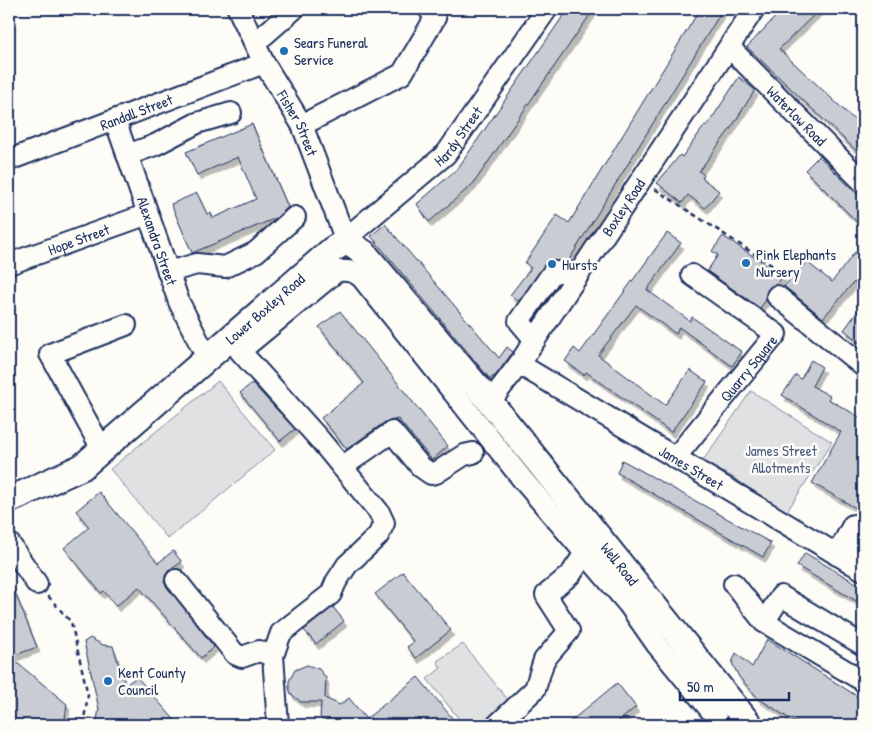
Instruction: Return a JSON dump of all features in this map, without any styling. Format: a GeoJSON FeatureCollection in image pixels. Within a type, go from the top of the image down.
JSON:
{"type":"FeatureCollection","features":[{"type":"Feature","properties":{"kind":"main road","name":"Lower Boxley Road"},"geometry":{"type":"LineString","coordinates":[[9,500],[82,467],[332,250],[346,241]]}},
{"type":"Feature","properties":{"kind":"main road"},"geometry":{"type":"LineString","coordinates":[[346,241],[364,253],[490,402]]}},
{"type":"Feature","properties":{"kind":"main road","name":"Well Road"},"geometry":{"type":"LineString","coordinates":[[490,402],[750,725]]}},
{"type":"Feature","properties":{"kind":"street","name":"Fisher Street"},"geometry":{"type":"LineString","coordinates":[[238,9],[264,63],[302,125],[346,241]]}},
{"type":"Feature","properties":{"kind":"street"},"geometry":{"type":"LineString","coordinates":[[254,44],[294,9]]}},
{"type":"Feature","properties":{"kind":"street"},"geometry":{"type":"LineString","coordinates":[[302,125],[402,74],[435,18],[429,9]]}},
{"type":"Feature","properties":{"kind":"street","name":"Hardy Street"},"geometry":{"type":"LineString","coordinates":[[346,241],[370,218],[446,154],[547,9]]}},
{"type":"Feature","properties":{"kind":"street","name":"Boxley Road"},"geometry":{"type":"LineString","coordinates":[[490,402],[519,364],[730,48],[754,9]]}},
{"type":"Feature","properties":{"kind":"street","name":"Waterlow Road"},"geometry":{"type":"LineString","coordinates":[[730,48],[863,182]]}},
{"type":"Feature","properties":{"kind":"street","name":"Randall Street"},"geometry":{"type":"LineString","coordinates":[[9,160],[264,63]]}},
{"type":"Feature","properties":{"kind":"street"},"geometry":{"type":"LineString","coordinates":[[127,155],[155,145],[197,123],[231,113]]}},
{"type":"Feature","properties":{"kind":"street","name":"Alexandra Street"},"geometry":{"type":"LineString","coordinates":[[115,120],[179,302],[206,358]]}},
{"type":"Feature","properties":{"kind":"street","name":"Hope Street"},"geometry":{"type":"LineString","coordinates":[[9,264],[148,214]]}},
{"type":"Feature","properties":{"kind":"street"},"geometry":{"type":"LineString","coordinates":[[168,272],[197,264],[225,267],[256,252],[295,217]]}},
{"type":"Feature","properties":{"kind":"street"},"geometry":{"type":"LineString","coordinates":[[278,725],[273,656],[281,633],[332,594],[336,582],[347,565],[378,536],[384,523],[379,512],[342,467],[240,351],[337,271],[347,270],[356,273],[362,278],[517,473],[629,605],[657,645],[716,717],[715,725]]}},
{"type":"Feature","properties":{"kind":"street","name":"Quarry Square"},"geometry":{"type":"LineString","coordinates":[[675,458],[776,334],[692,275]]}},
{"type":"Feature","properties":{"kind":"street"},"geometry":{"type":"LineString","coordinates":[[777,296],[863,366]]}},
{"type":"Feature","properties":{"kind":"street"},"geometry":{"type":"LineString","coordinates":[[102,449],[50,354],[126,325]]}},
{"type":"Feature","properties":{"kind":"street","name":"James Street"},"geometry":{"type":"LineString","coordinates":[[519,364],[850,562]]}},
{"type":"Feature","properties":{"kind":"street"},"geometry":{"type":"LineString","coordinates":[[342,467],[392,432],[421,467],[431,474],[436,473],[464,455],[473,453]]}},
{"type":"Feature","properties":{"kind":"street"},"geometry":{"type":"LineString","coordinates":[[850,562],[858,533]]}},
{"type":"Feature","properties":{"kind":"street"},"geometry":{"type":"LineString","coordinates":[[9,543],[37,584]]}},
{"type":"Feature","properties":{"kind":"street"},"geometry":{"type":"LineString","coordinates":[[497,725],[535,689],[544,660],[569,632],[546,595],[571,574],[585,553]]}},
{"type":"Feature","properties":{"kind":"street"},"geometry":{"type":"LineString","coordinates":[[176,580],[235,654],[242,657],[260,650],[273,656]]}},
{"type":"Feature","properties":{"kind":"street"},"geometry":{"type":"LineString","coordinates":[[734,584],[764,622],[863,681]]}},
{"type":"Feature","properties":{"kind":"street"},"geometry":{"type":"LineString","coordinates":[[764,622],[781,596],[863,645]]}},
{"type":"Feature","properties":{"kind":"path"},"geometry":{"type":"LineString","coordinates":[[641,181],[785,274],[777,296]]}},
{"type":"Feature","properties":{"kind":"path"},"geometry":{"type":"LineString","coordinates":[[37,584],[71,622],[88,695],[83,725]]}},
{"type":"Feature","properties":{"kind":"green space"},"geometry":{"type":"Polygon","coordinates":[[[218,381],[275,450],[168,539],[110,469],[218,381]]]}},
{"type":"Feature","properties":{"kind":"green space","name":"James Street Allotments"},"geometry":{"type":"Polygon","coordinates":[[[751,391],[832,442],[786,513],[731,476],[702,462],[751,391]]]}},
{"type":"Feature","properties":{"kind":"green space"},"geometry":{"type":"Polygon","coordinates":[[[463,644],[513,706],[487,725],[464,725],[427,679],[441,668],[437,661],[463,644]]]}},
{"type":"Feature","properties":{"kind":"building"},"geometry":{"type":"Polygon","coordinates":[[[568,9],[594,9],[473,184],[429,222],[417,204],[458,168],[568,9]]]}},
{"type":"Feature","properties":{"kind":"building"},"geometry":{"type":"Polygon","coordinates":[[[700,9],[723,9],[569,260],[547,262],[519,301],[510,295],[531,268],[525,263],[557,215],[569,223],[700,9]]]}},
{"type":"Feature","properties":{"kind":"building"},"geometry":{"type":"Polygon","coordinates":[[[783,9],[820,9],[779,49],[863,128],[863,157],[747,47],[783,9]]]}},
{"type":"Feature","properties":{"kind":"building"},"geometry":{"type":"Polygon","coordinates":[[[739,77],[755,90],[731,128],[699,171],[704,175],[702,178],[719,191],[705,208],[688,195],[682,203],[657,183],[680,155],[682,157],[705,125],[707,126],[739,77]]]}},
{"type":"Feature","properties":{"kind":"building"},"geometry":{"type":"Polygon","coordinates":[[[252,124],[288,207],[276,218],[192,253],[171,204],[197,193],[207,214],[211,213],[213,218],[256,199],[238,157],[197,175],[186,152],[252,124]]]}},
{"type":"Feature","properties":{"kind":"building"},"geometry":{"type":"Polygon","coordinates":[[[819,156],[863,200],[863,228],[805,170],[819,156]]]}},
{"type":"Feature","properties":{"kind":"building"},"geometry":{"type":"Polygon","coordinates":[[[385,224],[499,358],[507,347],[513,352],[496,375],[490,379],[371,236],[385,224]]]}},
{"type":"Feature","properties":{"kind":"building"},"geometry":{"type":"Polygon","coordinates":[[[667,233],[681,243],[647,290],[690,321],[692,317],[742,352],[732,366],[679,327],[676,334],[636,305],[598,355],[665,405],[690,370],[707,382],[671,432],[586,372],[584,375],[565,361],[574,348],[580,353],[667,233]]]}},
{"type":"Feature","properties":{"kind":"building"},"geometry":{"type":"Polygon","coordinates":[[[723,236],[783,276],[777,284],[768,289],[766,300],[760,308],[707,271],[718,255],[712,251],[723,236]]]}},
{"type":"Feature","properties":{"kind":"building"},"geometry":{"type":"Polygon","coordinates":[[[855,252],[863,260],[863,291],[854,282],[823,318],[784,286],[807,262],[832,282],[855,252]]]}},
{"type":"Feature","properties":{"kind":"building"},"geometry":{"type":"Polygon","coordinates":[[[863,304],[863,345],[844,330],[863,304]]]}},
{"type":"Feature","properties":{"kind":"building"},"geometry":{"type":"Polygon","coordinates":[[[340,311],[448,446],[432,460],[398,419],[385,422],[347,449],[321,418],[364,383],[319,327],[340,311]]]}},
{"type":"Feature","properties":{"kind":"building"},"geometry":{"type":"Polygon","coordinates":[[[811,360],[822,367],[812,386],[830,396],[828,399],[863,419],[863,512],[812,483],[841,432],[782,395],[796,375],[801,379],[811,360]]]}},
{"type":"Feature","properties":{"kind":"building"},"geometry":{"type":"Polygon","coordinates":[[[252,383],[295,429],[280,441],[240,393],[252,383]]]}},
{"type":"Feature","properties":{"kind":"building"},"geometry":{"type":"Polygon","coordinates":[[[622,460],[771,543],[763,557],[617,473],[622,460]]]}},
{"type":"Feature","properties":{"kind":"building"},"geometry":{"type":"Polygon","coordinates":[[[99,492],[158,563],[173,551],[182,562],[168,571],[164,582],[214,647],[201,658],[139,587],[116,606],[104,591],[101,593],[64,548],[89,527],[76,511],[99,492]]]}},
{"type":"Feature","properties":{"kind":"building"},"geometry":{"type":"Polygon","coordinates":[[[805,553],[863,587],[863,605],[797,566],[805,553]]]}},
{"type":"Feature","properties":{"kind":"building"},"geometry":{"type":"Polygon","coordinates":[[[403,572],[451,630],[416,658],[407,647],[414,642],[375,594],[403,572]]]}},
{"type":"Feature","properties":{"kind":"building"},"geometry":{"type":"Polygon","coordinates":[[[9,578],[37,647],[10,657],[67,704],[64,725],[9,725],[9,578]]]}},
{"type":"Feature","properties":{"kind":"building"},"geometry":{"type":"Polygon","coordinates":[[[333,607],[344,621],[316,644],[304,630],[333,607]]]}},
{"type":"Feature","properties":{"kind":"building","name":"Kent County Council"},"geometry":{"type":"Polygon","coordinates":[[[90,638],[103,645],[113,646],[125,685],[137,677],[179,725],[96,725],[99,709],[84,642],[90,638]]]}},
{"type":"Feature","properties":{"kind":"building"},"geometry":{"type":"Polygon","coordinates":[[[767,639],[863,700],[863,713],[856,725],[799,725],[758,698],[739,677],[732,663],[736,653],[752,667],[767,639]]]}},
{"type":"Feature","properties":{"kind":"building"},"geometry":{"type":"Polygon","coordinates":[[[307,665],[319,669],[326,678],[325,698],[340,705],[349,698],[366,719],[418,677],[458,725],[327,725],[320,717],[321,702],[301,702],[291,694],[289,688],[289,681],[295,670],[307,665]]]}},
{"type":"Feature","properties":{"kind":"building"},"geometry":{"type":"Polygon","coordinates":[[[617,683],[636,707],[614,725],[566,725],[617,683]]]}},
{"type":"Feature","properties":{"kind":"place","name":"Sears Funeral Service"},"geometry":{"type":"Point","coordinates":[284,51]}},
{"type":"Feature","properties":{"kind":"place","name":"Pink Elephants Nursery"},"geometry":{"type":"Point","coordinates":[746,263]}},
{"type":"Feature","properties":{"kind":"place","name":"Hursts"},"geometry":{"type":"Point","coordinates":[552,264]}},
{"type":"Feature","properties":{"kind":"place","name":"Kent County Council"},"geometry":{"type":"Point","coordinates":[108,681]}}]}
